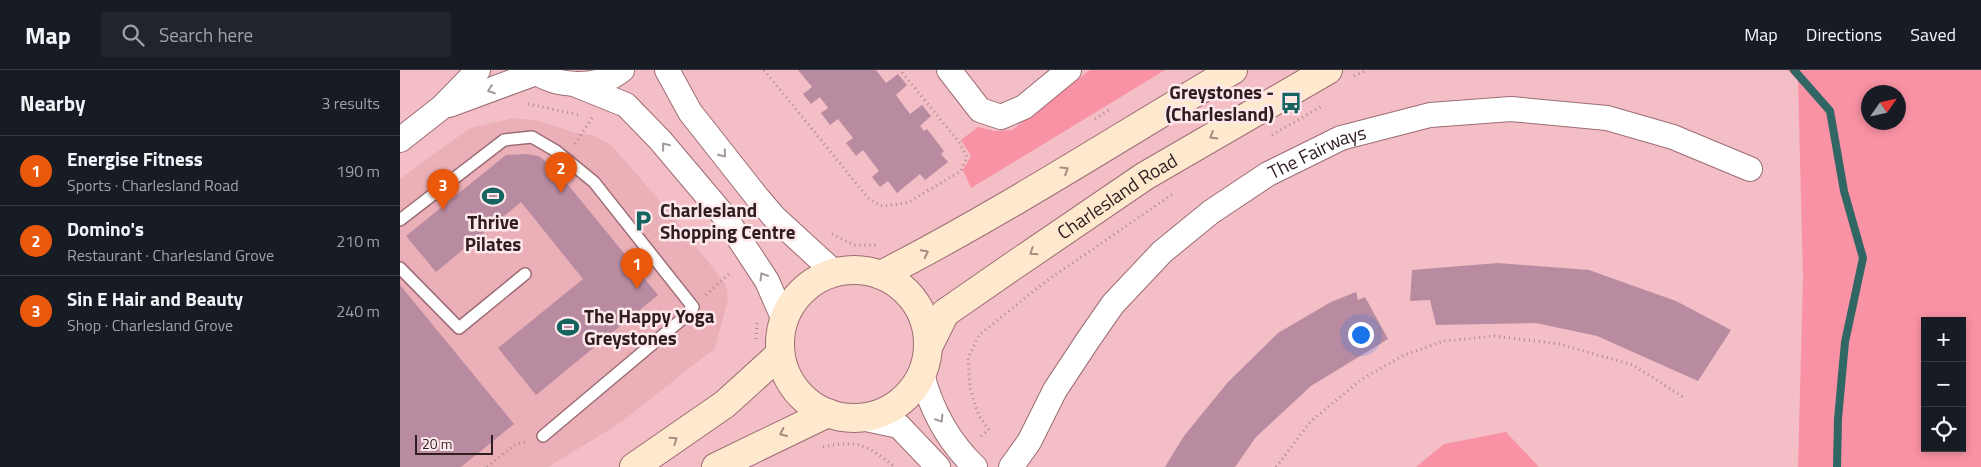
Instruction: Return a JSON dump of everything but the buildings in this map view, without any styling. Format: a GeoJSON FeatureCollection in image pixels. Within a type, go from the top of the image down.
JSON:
{"type":"FeatureCollection","features":[{"type":"Feature","properties":{"kind":"main road"},"geometry":{"type":"LineString","coordinates":[[881,274],[988,218],[1102,147],[1233,70]]}},
{"type":"Feature","properties":{"kind":"main road","name":"Charlesland Road"},"geometry":{"type":"LineString","coordinates":[[928,346],[945,314],[1145,176],[1339,74]]}},
{"type":"Feature","properties":{"kind":"main road"},"geometry":{"type":"LineString","coordinates":[[852,270],[881,274],[905,290],[920,311],[927,329],[928,346],[922,374],[913,389],[901,401],[880,414],[861,418],[844,417],[828,413],[813,405],[794,386],[785,371],[780,354],[780,337],[784,320],[793,301],[808,286],[834,272],[852,270]]}},
{"type":"Feature","properties":{"kind":"main road"},"geometry":{"type":"LineString","coordinates":[[634,467],[725,404],[780,354]]}},
{"type":"Feature","properties":{"kind":"main road"},"geometry":{"type":"LineString","coordinates":[[716,467],[828,413]]}},
{"type":"Feature","properties":{"kind":"street"},"geometry":{"type":"LineString","coordinates":[[400,140],[442,107],[478,70]]}},
{"type":"Feature","properties":{"kind":"street"},"geometry":{"type":"LineString","coordinates":[[574,84],[597,82],[622,70]]}},
{"type":"Feature","properties":{"kind":"street"},"geometry":{"type":"LineString","coordinates":[[668,70],[690,112],[774,217],[834,272]]}},
{"type":"Feature","properties":{"kind":"street"},"geometry":{"type":"LineString","coordinates":[[949,70],[980,110],[1001,117],[1024,107],[1069,70]]}},
{"type":"Feature","properties":{"kind":"street"},"geometry":{"type":"LineString","coordinates":[[442,107],[535,71],[554,81],[574,84],[626,105],[660,140],[729,224],[766,281],[784,320]]}},
{"type":"Feature","properties":{"kind":"street","name":"The Fairways"},"geometry":{"type":"LineString","coordinates":[[1011,467],[1029,442],[1055,390],[1113,304],[1162,252],[1211,212],[1268,174],[1341,138],[1430,115],[1511,109],[1607,118],[1673,137],[1750,169]]}},
{"type":"Feature","properties":{"kind":"street"},"geometry":{"type":"LineString","coordinates":[[922,374],[928,401],[968,460]]}},
{"type":"Feature","properties":{"kind":"street"},"geometry":{"type":"LineString","coordinates":[[861,418],[899,426],[938,467]]}},
{"type":"Feature","properties":{"kind":"lane"},"geometry":{"type":"LineString","coordinates":[[400,220],[504,140],[532,137],[562,156],[594,182],[693,307],[543,436]]}},
{"type":"Feature","properties":{"kind":"lane"},"geometry":{"type":"LineString","coordinates":[[400,268],[459,328],[525,274]]}},
{"type":"Feature","properties":{"kind":"path"},"geometry":{"type":"LineString","coordinates":[[764,70],[869,199],[882,206],[895,206],[907,203],[961,171],[967,157],[960,142],[900,70]]}},
{"type":"Feature","properties":{"kind":"path"},"geometry":{"type":"LineString","coordinates":[[1339,74],[1367,70]]}},
{"type":"Feature","properties":{"kind":"path"},"geometry":{"type":"LineString","coordinates":[[1267,135],[1276,134],[1321,108],[1322,99]]}},
{"type":"Feature","properties":{"kind":"path"},"geometry":{"type":"LineString","coordinates":[[1094,120],[1118,106]]}},
{"type":"Feature","properties":{"kind":"path"},"geometry":{"type":"LineString","coordinates":[[562,156],[581,137],[592,117]]}},
{"type":"Feature","properties":{"kind":"path"},"geometry":{"type":"LineString","coordinates":[[968,460],[989,430],[979,416],[970,388],[968,358],[979,335],[1045,282],[1181,188]]}},
{"type":"Feature","properties":{"kind":"path"},"geometry":{"type":"LineString","coordinates":[[824,230],[854,245],[884,245]]}},
{"type":"Feature","properties":{"kind":"path"},"geometry":{"type":"LineString","coordinates":[[693,307],[735,268]]}},
{"type":"Feature","properties":{"kind":"path"},"geometry":{"type":"LineString","coordinates":[[1276,467],[1311,421],[1362,379],[1404,355],[1444,341],[1495,336],[1559,344],[1632,365],[1683,397]]}},
{"type":"Feature","properties":{"kind":"path"},"geometry":{"type":"LineString","coordinates":[[487,467],[516,444],[543,436]]}},
{"type":"Feature","properties":{"kind":"path"},"geometry":{"type":"LineString","coordinates":[[822,447],[842,443],[870,448],[895,467]]}},
{"type":"Feature","properties":{"kind":"shaded area"},"geometry":{"type":"Polygon","coordinates":[[[1090,70],[1165,70],[971,188],[963,170],[971,156],[961,140],[978,127],[994,131],[1012,130],[1090,70]]]}},
{"type":"Feature","properties":{"kind":"shaded area"},"geometry":{"type":"Polygon","coordinates":[[[1787,70],[1981,70],[1981,467],[1798,467],[1803,278],[1798,80],[1787,70]]]}},
{"type":"Feature","properties":{"kind":"shaded area","name":"Charlesland Shopping Centre"},"geometry":{"type":"Polygon","coordinates":[[[514,118],[540,121],[576,133],[593,135],[611,145],[672,215],[726,285],[728,299],[715,348],[620,423],[548,467],[400,467],[400,179],[470,128],[514,118]]]}},
{"type":"Feature","properties":{"kind":"shaded area"},"geometry":{"type":"Polygon","coordinates":[[[1506,432],[1539,467],[1416,467],[1444,444],[1506,432]]]}},
{"type":"Feature","properties":{"kind":"waterway"},"geometry":{"type":"LineString","coordinates":[[1794,70],[1830,111],[1844,191],[1863,258],[1845,342],[1838,419],[1837,467]]}},
{"type":"Feature","properties":{"kind":"place","name":"Greystones - (Charlesland)"},"geometry":{"type":"Point","coordinates":[1291,103]}},
{"type":"Feature","properties":{"kind":"place","name":"Domino's"},"geometry":{"type":"Point","coordinates":[561,193]}},
{"type":"Feature","properties":{"kind":"place","name":"Thrive Pilates"},"geometry":{"type":"Point","coordinates":[493,196]}},
{"type":"Feature","properties":{"kind":"place","name":"Sin E Hair and Beauty"},"geometry":{"type":"Point","coordinates":[443,210]}},
{"type":"Feature","properties":{"kind":"place","name":"Charlesland Shopping Centre"},"geometry":{"type":"Point","coordinates":[643,221]}},
{"type":"Feature","properties":{"kind":"place","name":"Energise Fitness"},"geometry":{"type":"Point","coordinates":[637,289]}},
{"type":"Feature","properties":{"kind":"place","name":"The Happy Yoga Greystones"},"geometry":{"type":"Point","coordinates":[568,327]}}]}
